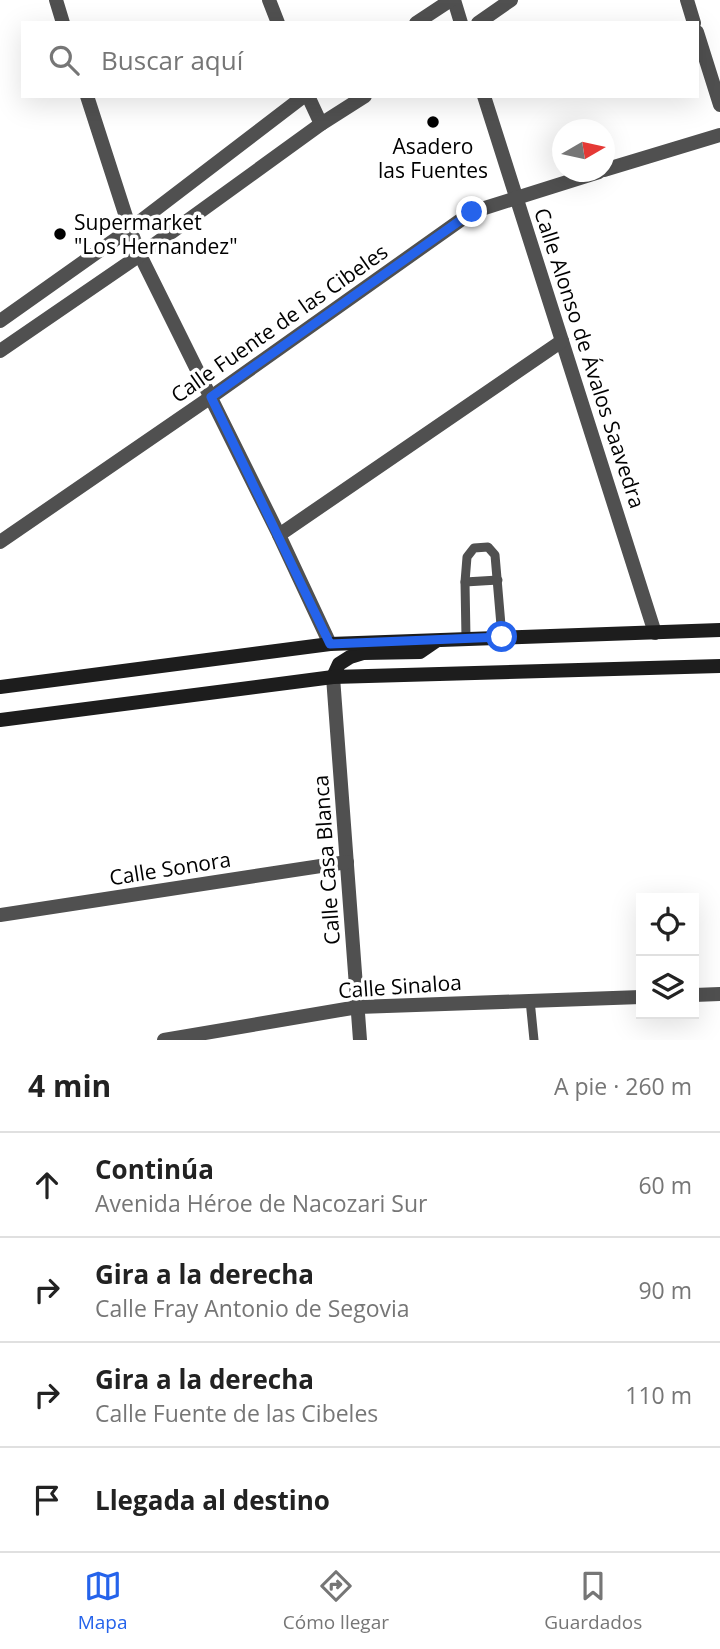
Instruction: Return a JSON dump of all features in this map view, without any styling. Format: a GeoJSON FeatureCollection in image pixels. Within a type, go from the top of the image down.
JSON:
{"type":"FeatureCollection","features":[{"type":"Feature","properties":{"kind":"main road"},"geometry":{"type":"LineString","coordinates":[[0,687],[330,644],[720,630]]}},
{"type":"Feature","properties":{"kind":"main road"},"geometry":{"type":"LineString","coordinates":[[333,677],[340,664],[350,657],[363,653],[420,652],[436,641]]}},
{"type":"Feature","properties":{"kind":"main road"},"geometry":{"type":"LineString","coordinates":[[0,720],[333,677],[720,666]]}},
{"type":"Feature","properties":{"kind":"street"},"geometry":{"type":"LineString","coordinates":[[56,0],[62,21]]}},
{"type":"Feature","properties":{"kind":"street"},"geometry":{"type":"LineString","coordinates":[[270,0],[277,21]]}},
{"type":"Feature","properties":{"kind":"street"},"geometry":{"type":"LineString","coordinates":[[419,21],[452,0],[460,21]]}},
{"type":"Feature","properties":{"kind":"street"},"geometry":{"type":"LineString","coordinates":[[481,21],[511,0]]}},
{"type":"Feature","properties":{"kind":"street"},"geometry":{"type":"LineString","coordinates":[[687,0],[693,21]]}},
{"type":"Feature","properties":{"kind":"street"},"geometry":{"type":"LineString","coordinates":[[699,38],[720,106]]}},
{"type":"Feature","properties":{"kind":"street"},"geometry":{"type":"LineString","coordinates":[[88,98],[140,255],[330,644]]}},
{"type":"Feature","properties":{"kind":"street"},"geometry":{"type":"LineString","coordinates":[[0,321],[130,229],[303,98]]}},
{"type":"Feature","properties":{"kind":"street"},"geometry":{"type":"LineString","coordinates":[[307,98],[321,124]]}},
{"type":"Feature","properties":{"kind":"street"},"geometry":{"type":"LineString","coordinates":[[0,351],[140,255],[321,124],[362,98]]}},
{"type":"Feature","properties":{"kind":"street","name":"Calle Alonso de Ávalos Saavedra"},"geometry":{"type":"LineString","coordinates":[[485,98],[655,633]]}},
{"type":"Feature","properties":{"kind":"street"},"geometry":{"type":"LineString","coordinates":[[615,167],[720,135]]}},
{"type":"Feature","properties":{"kind":"street","name":"Calle Fuente de las Cibeles"},"geometry":{"type":"LineString","coordinates":[[0,542],[472,212],[566,182]]}},
{"type":"Feature","properties":{"kind":"street"},"geometry":{"type":"LineString","coordinates":[[279,535],[562,341]]}},
{"type":"Feature","properties":{"kind":"street","name":"Calle Casa Blanca"},"geometry":{"type":"LineString","coordinates":[[333,677],[360,1040]]}},
{"type":"Feature","properties":{"kind":"street","name":"Calle Sonora"},"geometry":{"type":"LineString","coordinates":[[0,915],[347,862]]}},
{"type":"Feature","properties":{"kind":"street"},"geometry":{"type":"LineString","coordinates":[[699,995],[720,994]]}},
{"type":"Feature","properties":{"kind":"street","name":"Calle Sinaloa"},"geometry":{"type":"LineString","coordinates":[[164,1040],[358,1007],[636,997]]}},
{"type":"Feature","properties":{"kind":"lane"},"geometry":{"type":"LineString","coordinates":[[466,638],[467,557],[474,548],[488,547],[495,555],[502,637]]}},
{"type":"Feature","properties":{"kind":"lane"},"geometry":{"type":"LineString","coordinates":[[465,582],[498,580]]}},
{"type":"Feature","properties":{"kind":"lane"},"geometry":{"type":"LineString","coordinates":[[530,1000],[534,1040]]}},
{"type":"Feature","properties":{"kind":"place","name":"Asadero las Fuentes"},"geometry":{"type":"Point","coordinates":[433,122]}},
{"type":"Feature","properties":{"kind":"place","name":"Supermarket \"Los Hernandez\""},"geometry":{"type":"Point","coordinates":[60,234]}},
{"type":"Feature","properties":{"kind":"route"},"geometry":{"type":"LineString","coordinates":[[472,212],[211,397],[330,644],[502,637]]}}]}
